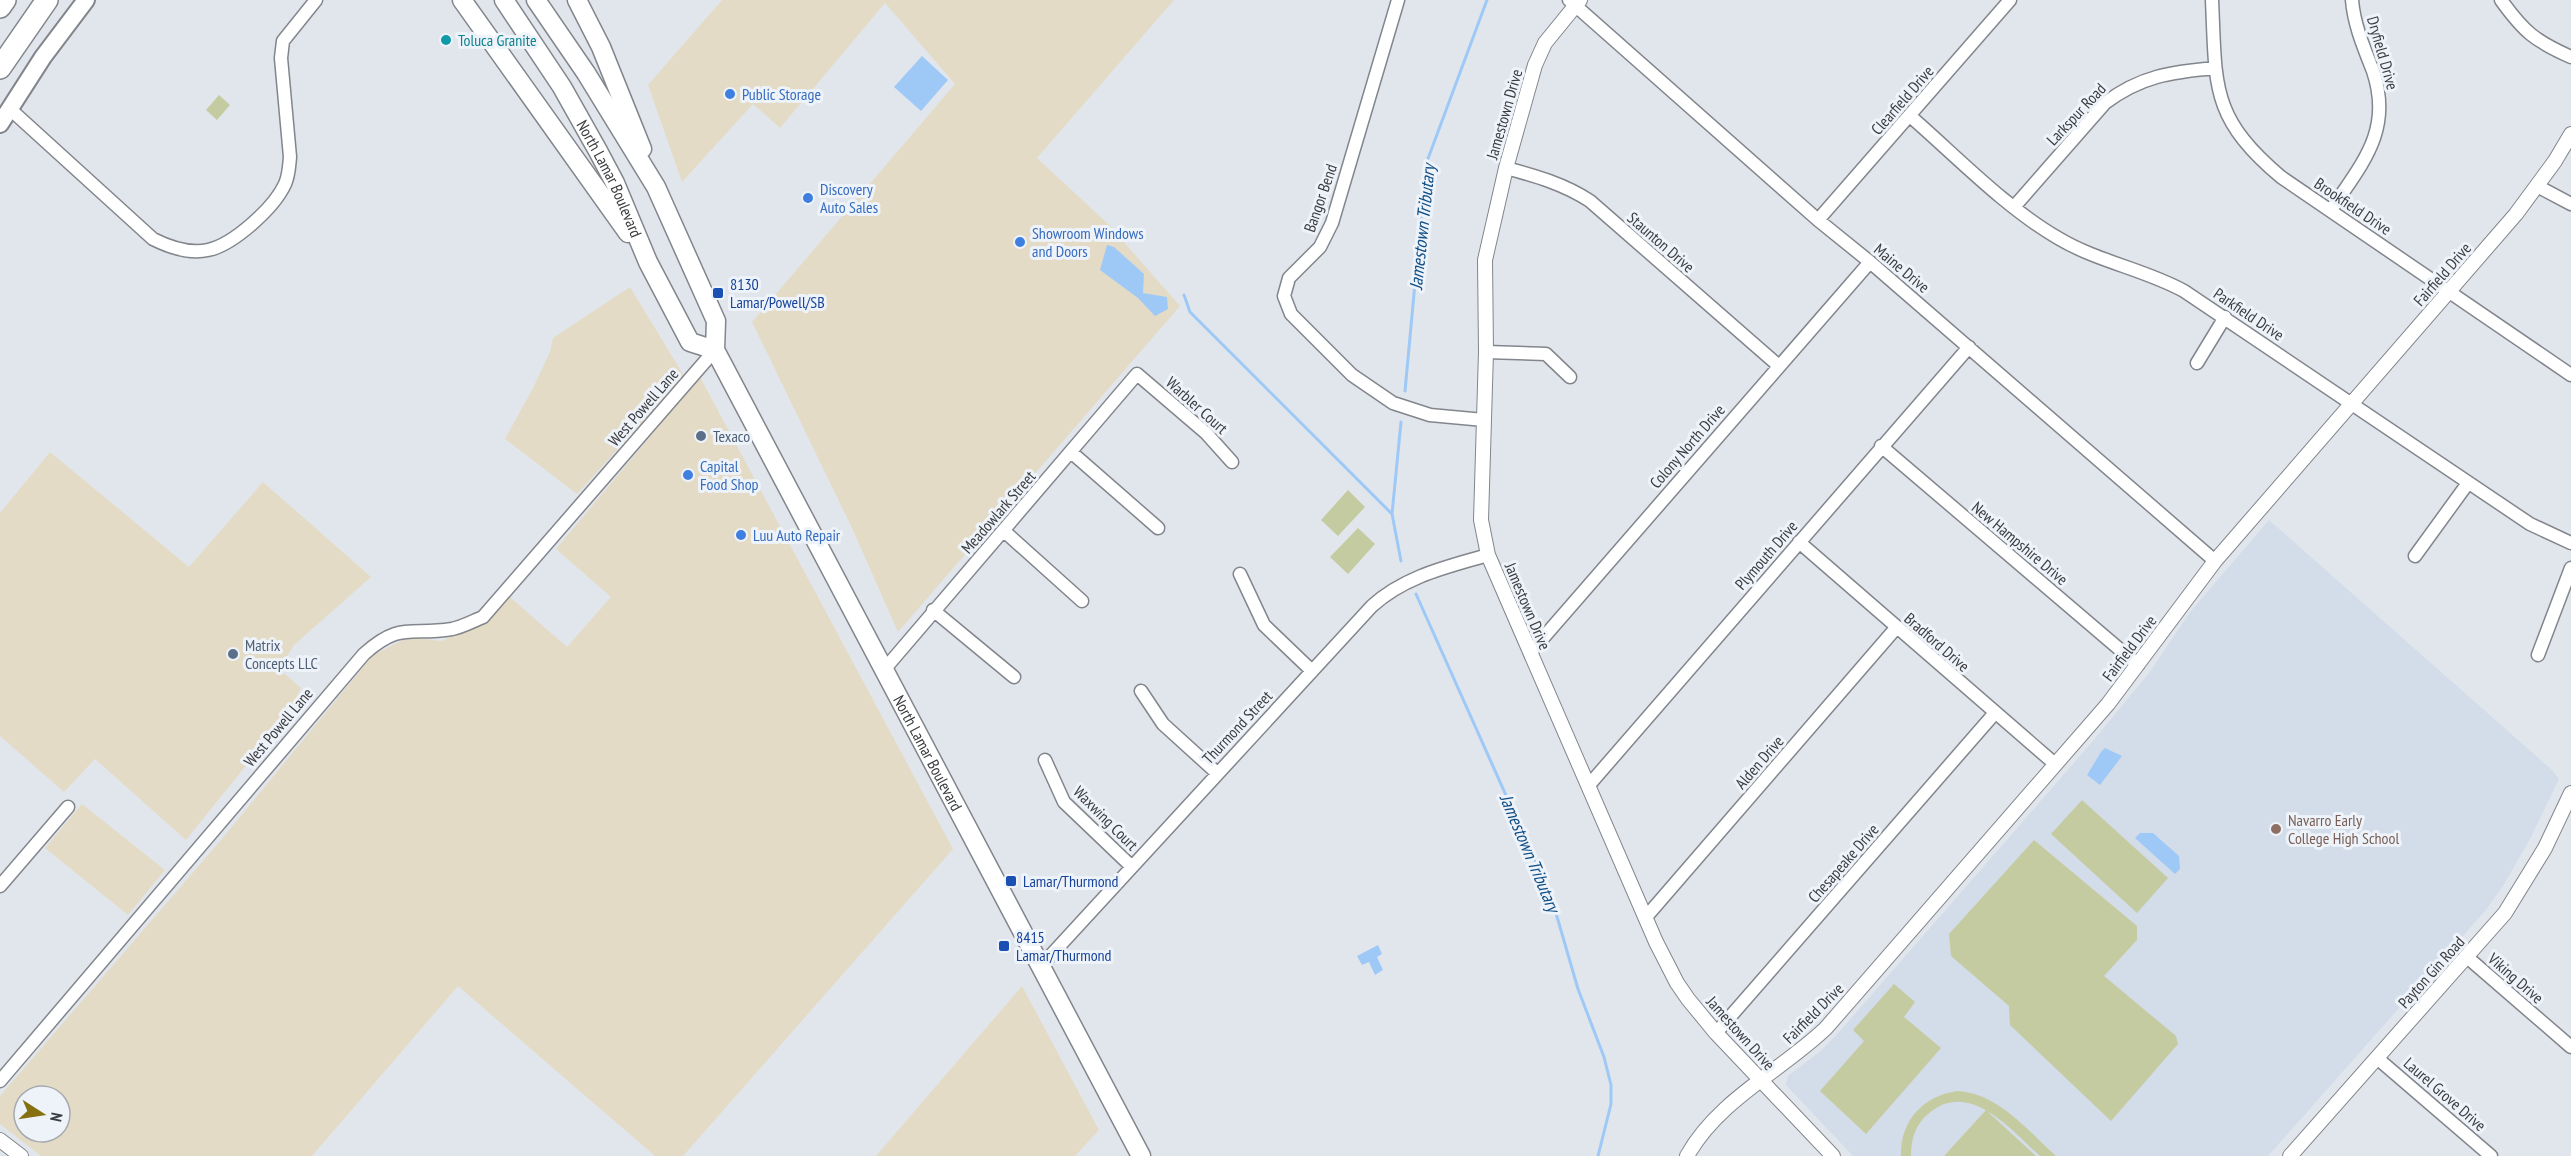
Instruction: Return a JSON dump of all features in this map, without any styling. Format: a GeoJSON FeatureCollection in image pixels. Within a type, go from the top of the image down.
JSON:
{"type":"FeatureCollection","features":[{"type":"Feature","properties":{"kind":"highway"},"geometry":{"type":"LineString","coordinates":[[0,7],[5,0]]}},
{"type":"Feature","properties":{"kind":"highway"},"geometry":{"type":"LineString","coordinates":[[0,68],[47,0]]}},
{"type":"Feature","properties":{"kind":"main road"},"geometry":{"type":"LineString","coordinates":[[0,124],[43,57],[86,0]]}},
{"type":"Feature","properties":{"kind":"main road"},"geometry":{"type":"LineString","coordinates":[[462,0],[648,262]]}},
{"type":"Feature","properties":{"kind":"main road","name":"North Lamar Boulevard"},"geometry":{"type":"LineString","coordinates":[[504,0],[562,87],[598,151],[615,183],[648,262],[690,342],[715,350]]}},
{"type":"Feature","properties":{"kind":"main road","name":"North Lamar Boulevard"},"geometry":{"type":"LineString","coordinates":[[536,0],[586,73],[656,187],[717,321],[715,350],[1141,1156]]}},
{"type":"Feature","properties":{"kind":"main road"},"geometry":{"type":"LineString","coordinates":[[577,0],[607,62],[656,187]]}},
{"type":"Feature","properties":{"kind":"street"},"geometry":{"type":"LineString","coordinates":[[9,109],[153,239],[179,249],[207,250],[233,240],[252,225],[284,187],[290,171],[290,157],[281,58],[283,41],[316,0]]}},
{"type":"Feature","properties":{"kind":"street","name":"Bangor Bend"},"geometry":{"type":"LineString","coordinates":[[1398,0],[1332,223],[1320,247],[1289,278],[1284,297],[1291,314],[1352,375],[1375,393],[1393,403],[1430,415],[1484,420]]}},
{"type":"Feature","properties":{"kind":"street","name":"Clearfield Drive"},"geometry":{"type":"LineString","coordinates":[[1818,220],[2010,0]]}},
{"type":"Feature","properties":{"kind":"street","name":"Brookfield Drive"},"geometry":{"type":"LineString","coordinates":[[2212,0],[2215,68],[2220,97],[2228,118],[2250,149],[2281,177],[2571,375]]}},
{"type":"Feature","properties":{"kind":"street","name":"Dryfield Drive"},"geometry":{"type":"LineString","coordinates":[[2331,210],[2370,152],[2378,132],[2380,113],[2376,81],[2356,25],[2352,0]]}},
{"type":"Feature","properties":{"kind":"street"},"geometry":{"type":"LineString","coordinates":[[2501,0],[2518,24],[2532,38],[2571,57]]}},
{"type":"Feature","properties":{"kind":"street","name":"Jamestown Drive"},"geometry":{"type":"LineString","coordinates":[[1575,2],[1545,43],[1535,64],[1506,168],[1485,260],[1486,352],[1481,520],[1488,555],[1646,917],[1677,982],[1716,1033],[1833,1156]]}},
{"type":"Feature","properties":{"kind":"street","name":"Maine Drive"},"geometry":{"type":"LineString","coordinates":[[1575,2],[1818,220],[1969,347],[2215,561]]}},
{"type":"Feature","properties":{"kind":"street","name":"Larkspur Road"},"geometry":{"type":"LineString","coordinates":[[2014,207],[2105,104],[2122,90],[2161,75],[2215,68]]}},
{"type":"Feature","properties":{"kind":"street","name":"Parkfield Drive"},"geometry":{"type":"LineString","coordinates":[[1910,116],[2034,223],[2059,239],[2109,263],[2168,282],[2225,317],[2529,524],[2571,543]]}},
{"type":"Feature","properties":{"kind":"street","name":"Fairfield Drive"},"geometry":{"type":"LineString","coordinates":[[1687,1156],[1713,1122],[1760,1079],[1792,1057],[1826,1028],[2108,704],[2215,561],[2449,292],[2537,186],[2571,134]]}},
{"type":"Feature","properties":{"kind":"street","name":"Staunton Drive"},"geometry":{"type":"LineString","coordinates":[[1506,168],[1550,181],[1590,201],[1779,366]]}},
{"type":"Feature","properties":{"kind":"street"},"geometry":{"type":"LineString","coordinates":[[2537,186],[2571,204]]}},
{"type":"Feature","properties":{"kind":"street","name":"Colony North Drive"},"geometry":{"type":"LineString","coordinates":[[1530,653],[1870,262]]}},
{"type":"Feature","properties":{"kind":"street"},"geometry":{"type":"LineString","coordinates":[[2197,363],[2225,317]]}},
{"type":"Feature","properties":{"kind":"street","name":"Plymouth Drive"},"geometry":{"type":"LineString","coordinates":[[1589,785],[1969,347]]}},
{"type":"Feature","properties":{"kind":"street","name":"West Powell Lane"},"geometry":{"type":"LineString","coordinates":[[0,1081],[364,654],[381,638],[405,630],[453,629],[483,617],[715,350]]}},
{"type":"Feature","properties":{"kind":"street"},"geometry":{"type":"LineString","coordinates":[[1486,352],[1546,354],[1570,377]]}},
{"type":"Feature","properties":{"kind":"street","name":"Meadowlark Street"},"geometry":{"type":"LineString","coordinates":[[883,671],[1137,374]]}},
{"type":"Feature","properties":{"kind":"street","name":"Warbler Court"},"geometry":{"type":"LineString","coordinates":[[1137,374],[1206,433],[1232,462]]}},
{"type":"Feature","properties":{"kind":"street","name":"New Hampshire Drive"},"geometry":{"type":"LineString","coordinates":[[1881,446],[2138,665]]}},
{"type":"Feature","properties":{"kind":"street"},"geometry":{"type":"LineString","coordinates":[[1071,452],[1158,528]]}},
{"type":"Feature","properties":{"kind":"street"},"geometry":{"type":"LineString","coordinates":[[2415,556],[2468,483]]}},
{"type":"Feature","properties":{"kind":"street"},"geometry":{"type":"LineString","coordinates":[[1004,531],[1082,601]]}},
{"type":"Feature","properties":{"kind":"street","name":"Bradford Drive"},"geometry":{"type":"LineString","coordinates":[[1799,542],[1994,714],[2055,764]]}},
{"type":"Feature","properties":{"kind":"street","name":"Thurmond Street"},"geometry":{"type":"LineString","coordinates":[[1041,966],[1216,773],[1386,592],[1430,572],[1488,555]]}},
{"type":"Feature","properties":{"kind":"street"},"geometry":{"type":"LineString","coordinates":[[2538,656],[2571,568]]}},
{"type":"Feature","properties":{"kind":"street"},"geometry":{"type":"LineString","coordinates":[[1240,574],[1263,625],[1312,670]]}},
{"type":"Feature","properties":{"kind":"street"},"geometry":{"type":"LineString","coordinates":[[933,610],[1014,677]]}},
{"type":"Feature","properties":{"kind":"street","name":"Alden Drive"},"geometry":{"type":"LineString","coordinates":[[1646,917],[1896,628]]}},
{"type":"Feature","properties":{"kind":"street"},"geometry":{"type":"LineString","coordinates":[[1141,691],[1163,724],[1216,773]]}},
{"type":"Feature","properties":{"kind":"street","name":"Chesapeake Drive"},"geometry":{"type":"LineString","coordinates":[[1716,1033],[1994,714]]}},
{"type":"Feature","properties":{"kind":"street","name":"Waxwing Court"},"geometry":{"type":"LineString","coordinates":[[1045,760],[1064,802],[1131,866]]}},
{"type":"Feature","properties":{"kind":"street","name":"Payton Gin Road"},"geometry":{"type":"LineString","coordinates":[[2290,1156],[2505,913],[2545,848],[2571,793]]}},
{"type":"Feature","properties":{"kind":"street"},"geometry":{"type":"LineString","coordinates":[[0,886],[68,807]]}},
{"type":"Feature","properties":{"kind":"street","name":"Viking Drive"},"geometry":{"type":"LineString","coordinates":[[2467,957],[2571,1047]]}},
{"type":"Feature","properties":{"kind":"street","name":"Laurel Grove Drive"},"geometry":{"type":"LineString","coordinates":[[2377,1058],[2491,1156]]}},
{"type":"Feature","properties":{"kind":"street"},"geometry":{"type":"LineString","coordinates":[[0,1140],[21,1156]]}},
{"type":"Feature","properties":{"kind":"shaded area"},"geometry":{"type":"Polygon","coordinates":[[[722,0],[1174,0],[1037,158],[1108,224],[1180,306],[898,632],[852,528],[752,322],[955,84],[885,3],[780,128],[753,104],[682,182],[648,85],[722,0]]]}},
{"type":"Feature","properties":{"kind":"shaded area"},"geometry":{"type":"Polygon","coordinates":[[[630,287],[684,376],[577,494],[505,439],[533,388],[550,352],[553,338],[630,287]]]}},
{"type":"Feature","properties":{"kind":"shaded area"},"geometry":{"type":"Polygon","coordinates":[[[700,377],[953,849],[683,1156],[655,1156],[458,986],[312,1156],[41,1156],[26,1144],[72,1144],[72,1084],[12,1084],[12,1133],[0,1124],[0,1096],[221,840],[373,655],[409,637],[441,641],[480,625],[510,597],[567,647],[611,597],[556,549],[700,377]]]}},
{"type":"Feature","properties":{"kind":"shaded area"},"geometry":{"type":"Polygon","coordinates":[[[50,452],[189,567],[263,482],[371,577],[294,645],[279,669],[301,688],[290,711],[186,840],[95,759],[64,792],[0,736],[0,513],[50,452]]]}},
{"type":"Feature","properties":{"kind":"shaded area","name":"Navarro Early College High School"},"geometry":{"type":"Polygon","coordinates":[[[2269,520],[2553,771],[2559,779],[2530,839],[2503,886],[2485,911],[2268,1156],[1853,1156],[1786,1085],[1788,1076],[1822,1050],[1840,1031],[2093,741],[2149,673],[2191,611],[2269,520]]]}},
{"type":"Feature","properties":{"kind":"shaded area"},"geometry":{"type":"Polygon","coordinates":[[[82,804],[165,870],[128,915],[45,848],[82,804]]]}},
{"type":"Feature","properties":{"kind":"shaded area"},"geometry":{"type":"Polygon","coordinates":[[[1022,986],[1099,1130],[1075,1156],[876,1156],[1022,986]]]}},
{"type":"Feature","properties":{"kind":"green space"},"geometry":{"type":"Polygon","coordinates":[[[219,95],[230,105],[217,120],[206,110],[219,95]]]}},
{"type":"Feature","properties":{"kind":"green space"},"geometry":{"type":"Polygon","coordinates":[[[1348,490],[1365,507],[1338,536],[1321,520],[1348,490]]]}},
{"type":"Feature","properties":{"kind":"green space"},"geometry":{"type":"Polygon","coordinates":[[[1358,528],[1375,544],[1348,574],[1330,557],[1358,528]]]}},
{"type":"Feature","properties":{"kind":"green space"},"geometry":{"type":"Polygon","coordinates":[[[2082,800],[2168,878],[2137,913],[2051,834],[2082,800]]]}},
{"type":"Feature","properties":{"kind":"green space"},"geometry":{"type":"Polygon","coordinates":[[[2034,840],[2137,926],[2137,940],[2104,976],[2176,1036],[2178,1044],[2111,1121],[2010,1025],[2009,1006],[1951,956],[1949,934],[2034,840]]]}},
{"type":"Feature","properties":{"kind":"green space"},"geometry":{"type":"Polygon","coordinates":[[[1894,984],[1915,1002],[1904,1017],[1941,1048],[1866,1134],[1820,1091],[1864,1041],[1853,1030],[1894,984]]]}},
{"type":"Feature","properties":{"kind":"green space"},"geometry":{"type":"Polygon","coordinates":[[[1957,1091],[1986,1098],[1999,1106],[2056,1156],[2040,1156],[2003,1122],[1988,1112],[1974,1105],[1959,1102],[1943,1104],[1928,1114],[1915,1133],[1911,1156],[1901,1156],[1905,1132],[1916,1112],[1934,1098],[1957,1091]]]}},
{"type":"Feature","properties":{"kind":"green space"},"geometry":{"type":"Polygon","coordinates":[[[1986,1110],[2036,1156],[1944,1156],[1986,1110]]]}},
{"type":"Feature","properties":{"kind":"water"},"geometry":{"type":"Polygon","coordinates":[[[922,56],[948,80],[921,111],[894,87],[922,56]]]}},
{"type":"Feature","properties":{"kind":"water"},"geometry":{"type":"Polygon","coordinates":[[[1107,245],[1114,247],[1144,274],[1143,293],[1167,297],[1168,309],[1155,316],[1138,298],[1100,270],[1107,245]]]}},
{"type":"Feature","properties":{"kind":"water"},"geometry":{"type":"Polygon","coordinates":[[[2105,748],[2122,756],[2100,785],[2087,775],[2105,748]]]}},
{"type":"Feature","properties":{"kind":"water"},"geometry":{"type":"Polygon","coordinates":[[[2140,833],[2153,833],[2179,856],[2180,869],[2175,874],[2135,838],[2140,833]]]}},
{"type":"Feature","properties":{"kind":"water"},"geometry":{"type":"Polygon","coordinates":[[[1378,945],[1382,954],[1377,957],[1383,970],[1375,975],[1369,962],[1362,965],[1357,956],[1378,945]]]}},
{"type":"Feature","properties":{"kind":"waterway","name":"Jamestown Tributary"},"geometry":{"type":"LineString","coordinates":[[1405,391],[1426,164],[1487,0]]}},
{"type":"Feature","properties":{"kind":"waterway"},"geometry":{"type":"LineString","coordinates":[[1184,295],[1190,312],[1392,514]]}},
{"type":"Feature","properties":{"kind":"waterway","name":"Jamestown Tributary"},"geometry":{"type":"LineString","coordinates":[[1401,422],[1392,514],[1401,561]]}},
{"type":"Feature","properties":{"kind":"waterway","name":"Jamestown Tributary"},"geometry":{"type":"LineString","coordinates":[[1416,594],[1551,896],[1578,989],[1604,1057],[1611,1085],[1611,1104],[1598,1156]]}},
{"type":"Feature","properties":{"kind":"place","name":"Toluca Granite"},"geometry":{"type":"Point","coordinates":[446,40]}},
{"type":"Feature","properties":{"kind":"place","name":"Public Storage"},"geometry":{"type":"Point","coordinates":[730,94]}},
{"type":"Feature","properties":{"kind":"place","name":"Discovery Auto Sales"},"geometry":{"type":"Point","coordinates":[808,198]}},
{"type":"Feature","properties":{"kind":"place","name":"Showroom Windows and Doors"},"geometry":{"type":"Point","coordinates":[1020,242]}},
{"type":"Feature","properties":{"kind":"place","name":"8130 Lamar/Powell/SB"},"geometry":{"type":"Point","coordinates":[718,293]}},
{"type":"Feature","properties":{"kind":"place","name":"Texaco"},"geometry":{"type":"Point","coordinates":[701,436]}},
{"type":"Feature","properties":{"kind":"place","name":"Capital Food Shop"},"geometry":{"type":"Point","coordinates":[688,475]}},
{"type":"Feature","properties":{"kind":"place","name":"Luu Auto Repair"},"geometry":{"type":"Point","coordinates":[741,535]}},
{"type":"Feature","properties":{"kind":"place","name":"Matrix Concepts LLC"},"geometry":{"type":"Point","coordinates":[233,654]}},
{"type":"Feature","properties":{"kind":"place","name":"Navarro Early College High School"},"geometry":{"type":"Point","coordinates":[2276,829]}},
{"type":"Feature","properties":{"kind":"place","name":"Lamar/Thurmond"},"geometry":{"type":"Point","coordinates":[1011,881]}},
{"type":"Feature","properties":{"kind":"place","name":"8415 Lamar/Thurmond"},"geometry":{"type":"Point","coordinates":[1004,946]}}]}
